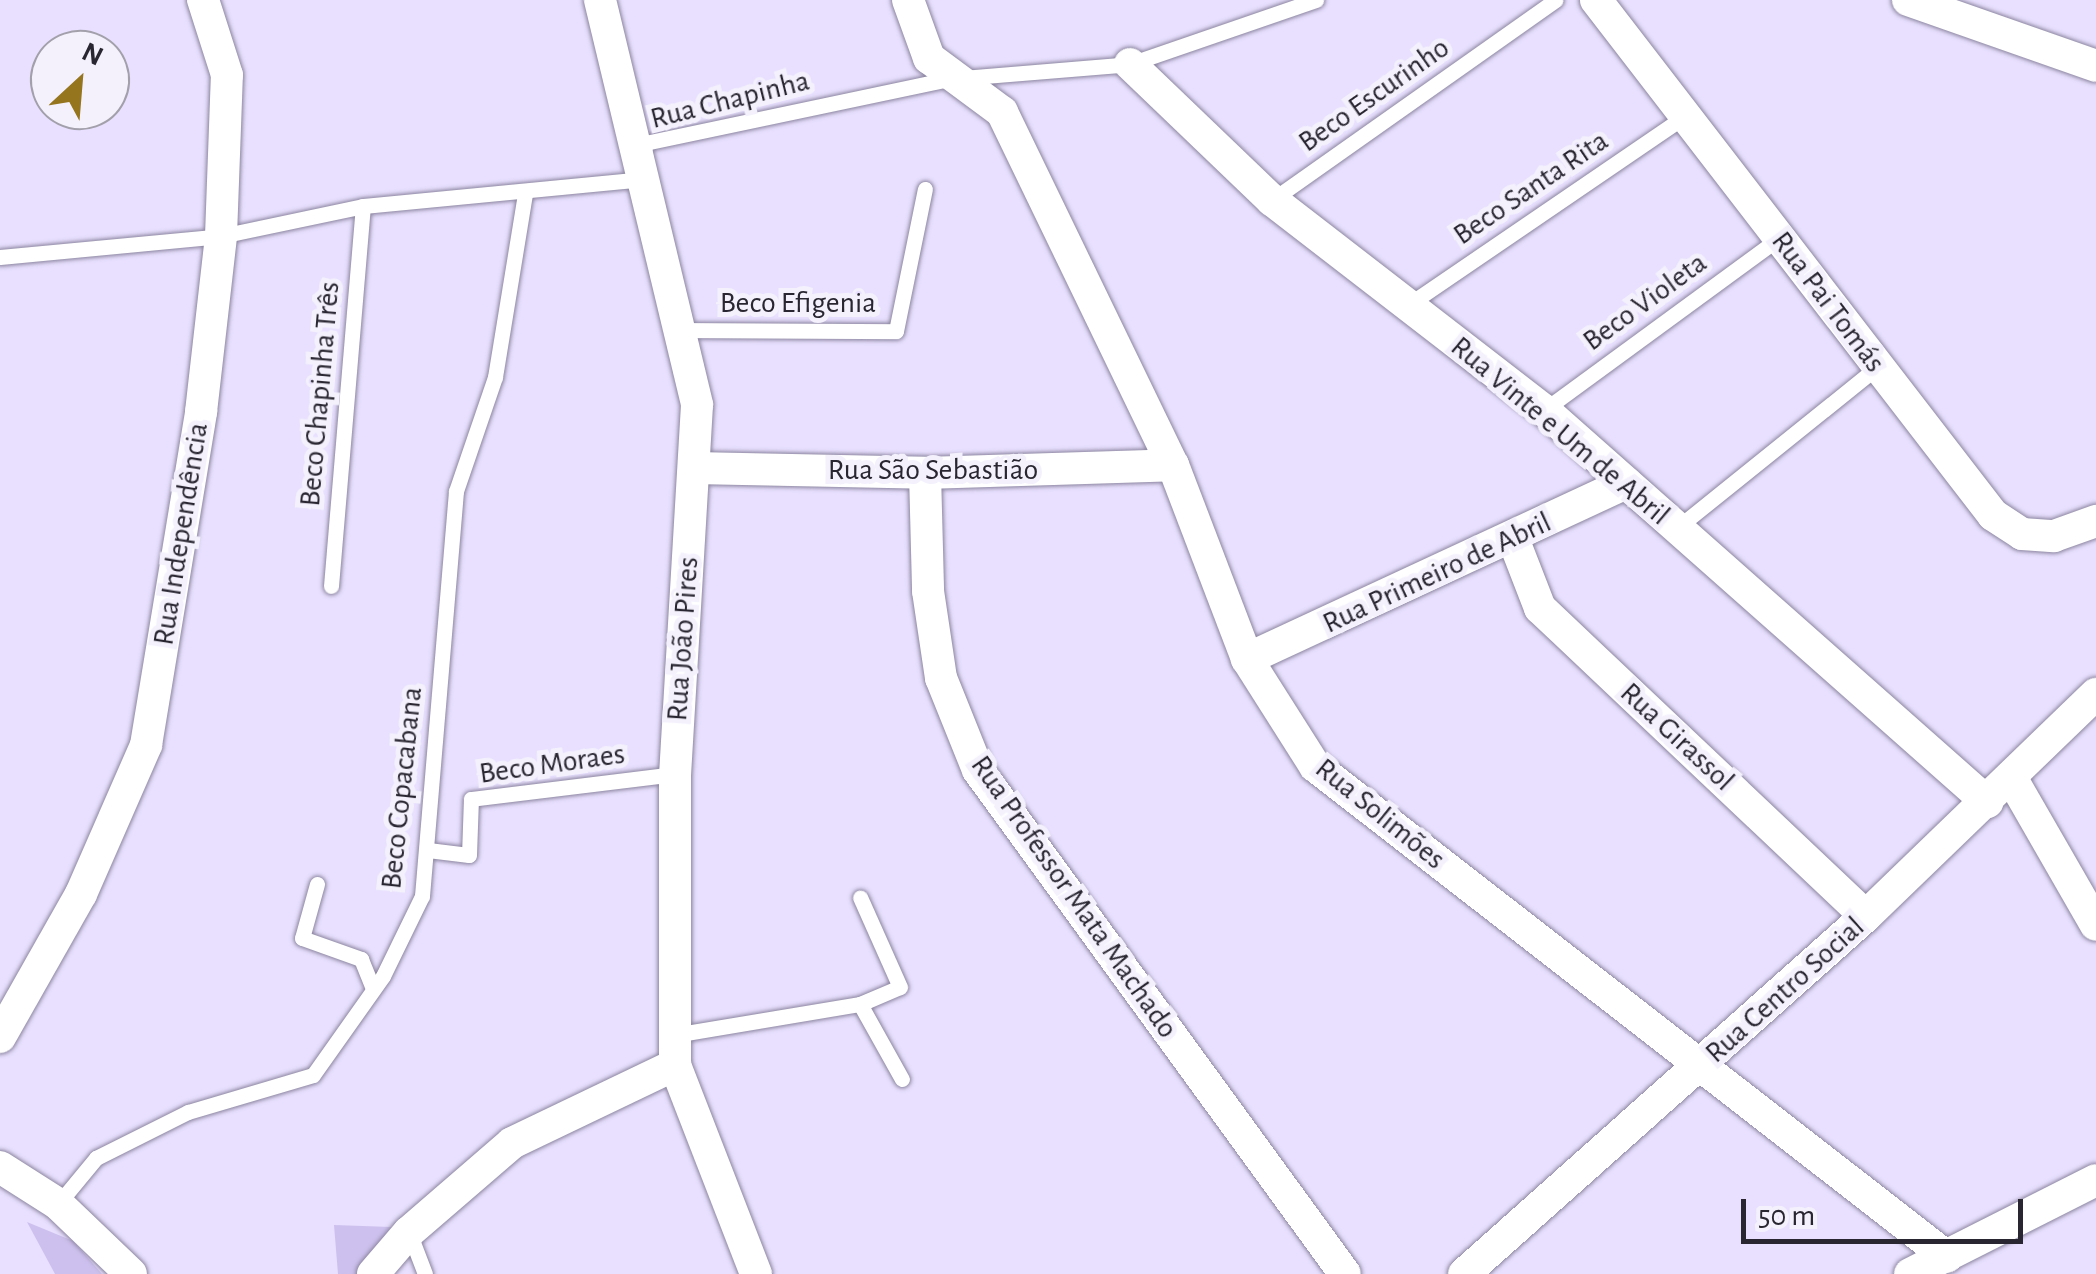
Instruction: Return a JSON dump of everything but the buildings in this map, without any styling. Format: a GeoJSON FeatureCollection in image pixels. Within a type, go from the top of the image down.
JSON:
{"type":"FeatureCollection","features":[{"type":"Feature","properties":{"kind":"street","name":"Rua Independência"},"geometry":{"type":"LineString","coordinates":[[0,1036],[81,894],[146,745],[221,236],[228,75],[203,0]]}},
{"type":"Feature","properties":{"kind":"street","name":"Rua João Pires"},"geometry":{"type":"LineString","coordinates":[[600,0],[697,405],[675,774],[674,1050],[756,1274]]}},
{"type":"Feature","properties":{"kind":"street","name":"Rua Solimões"},"geometry":{"type":"LineString","coordinates":[[908,0],[929,58],[949,79],[1002,112],[1173,465],[1247,659],[1315,766],[1948,1256]]}},
{"type":"Feature","properties":{"kind":"street","name":"Rua Pai Tomás"},"geometry":{"type":"LineString","coordinates":[[1596,0],[1993,515],[2022,534],[2054,536],[2096,520]]}},
{"type":"Feature","properties":{"kind":"street"},"geometry":{"type":"LineString","coordinates":[[1908,0],[2096,66]]}},
{"type":"Feature","properties":{"kind":"street","name":"Rua Vinte e Um de Abril"},"geometry":{"type":"LineString","coordinates":[[1130,64],[1272,200],[1544,410],[1987,802]]}},
{"type":"Feature","properties":{"kind":"street","name":"Rua São Sebastião"},"geometry":{"type":"LineString","coordinates":[[694,468],[925,474],[1173,465]]}},
{"type":"Feature","properties":{"kind":"street","name":"Rua Professor Mata Machado"},"geometry":{"type":"LineString","coordinates":[[925,474],[928,591],[941,678],[978,770],[1345,1274]]}},
{"type":"Feature","properties":{"kind":"street","name":"Rua Primeiro de Abril"},"geometry":{"type":"LineString","coordinates":[[1247,659],[1514,541],[1626,483]]}},
{"type":"Feature","properties":{"kind":"street","name":"Rua Girassol"},"geometry":{"type":"LineString","coordinates":[[1514,541],[1540,608],[1866,916]]}},
{"type":"Feature","properties":{"kind":"street","name":"Rua Centro Social"},"geometry":{"type":"LineString","coordinates":[[1464,1274],[1866,916],[2096,694]]}},
{"type":"Feature","properties":{"kind":"street"},"geometry":{"type":"LineString","coordinates":[[2012,779],[2096,925]]}},
{"type":"Feature","properties":{"kind":"street"},"geometry":{"type":"LineString","coordinates":[[373,1274],[408,1232],[512,1143],[674,1050]]}},
{"type":"Feature","properties":{"kind":"street"},"geometry":{"type":"LineString","coordinates":[[0,1168],[58,1204],[131,1274]]}},
{"type":"Feature","properties":{"kind":"street"},"geometry":{"type":"LineString","coordinates":[[1910,1274],[2096,1180]]}},
{"type":"Feature","properties":{"kind":"lane","name":"Rua Chapinha"},"geometry":{"type":"LineString","coordinates":[[641,184],[645,143],[949,79],[1130,64],[1316,0]]}},
{"type":"Feature","properties":{"kind":"lane","name":"Beco Escurinho"},"geometry":{"type":"LineString","coordinates":[[1272,200],[1556,0]]}},
{"type":"Feature","properties":{"kind":"lane","name":"Beco Santa Rita"},"geometry":{"type":"LineString","coordinates":[[1407,306],[1685,116]]}},
{"type":"Feature","properties":{"kind":"lane"},"geometry":{"type":"LineString","coordinates":[[0,257],[221,236],[364,206],[641,184]]}},
{"type":"Feature","properties":{"kind":"lane","name":"Beco Efigenia"},"geometry":{"type":"LineString","coordinates":[[676,330],[896,331],[925,189]]}},
{"type":"Feature","properties":{"kind":"lane","name":"Beco Copacabana"},"geometry":{"type":"LineString","coordinates":[[58,1204],[96,1158],[188,1112],[313,1075],[374,989],[422,896],[456,492],[495,378],[525,193]]}},
{"type":"Feature","properties":{"kind":"lane","name":"Beco Chapinha Três"},"geometry":{"type":"LineString","coordinates":[[331,586],[364,206]]}},
{"type":"Feature","properties":{"kind":"lane","name":"Beco Violeta"},"geometry":{"type":"LineString","coordinates":[[1544,410],[1778,238]]}},
{"type":"Feature","properties":{"kind":"lane"},"geometry":{"type":"LineString","coordinates":[[1676,528],[1876,367]]}},
{"type":"Feature","properties":{"kind":"lane","name":"Beco Moraes"},"geometry":{"type":"LineString","coordinates":[[428,850],[469,855],[471,798],[675,774]]}},
{"type":"Feature","properties":{"kind":"lane"},"geometry":{"type":"LineString","coordinates":[[317,884],[302,938],[361,959],[374,989]]}},
{"type":"Feature","properties":{"kind":"lane"},"geometry":{"type":"LineString","coordinates":[[674,1050],[860,1004],[900,987],[860,897]]}},
{"type":"Feature","properties":{"kind":"lane"},"geometry":{"type":"LineString","coordinates":[[860,1004],[902,1079]]}},
{"type":"Feature","properties":{"kind":"lane"},"geometry":{"type":"LineString","coordinates":[[408,1232],[425,1274]]}},
{"type":"Feature","properties":{"kind":"shaded area"},"geometry":{"type":"Polygon","coordinates":[[[27,1222],[73,1241],[102,1274],[55,1274],[27,1222]]]}},
{"type":"Feature","properties":{"kind":"shaded area"},"geometry":{"type":"Polygon","coordinates":[[[334,1225],[391,1227],[359,1274],[338,1274],[334,1225]]]}}]}
